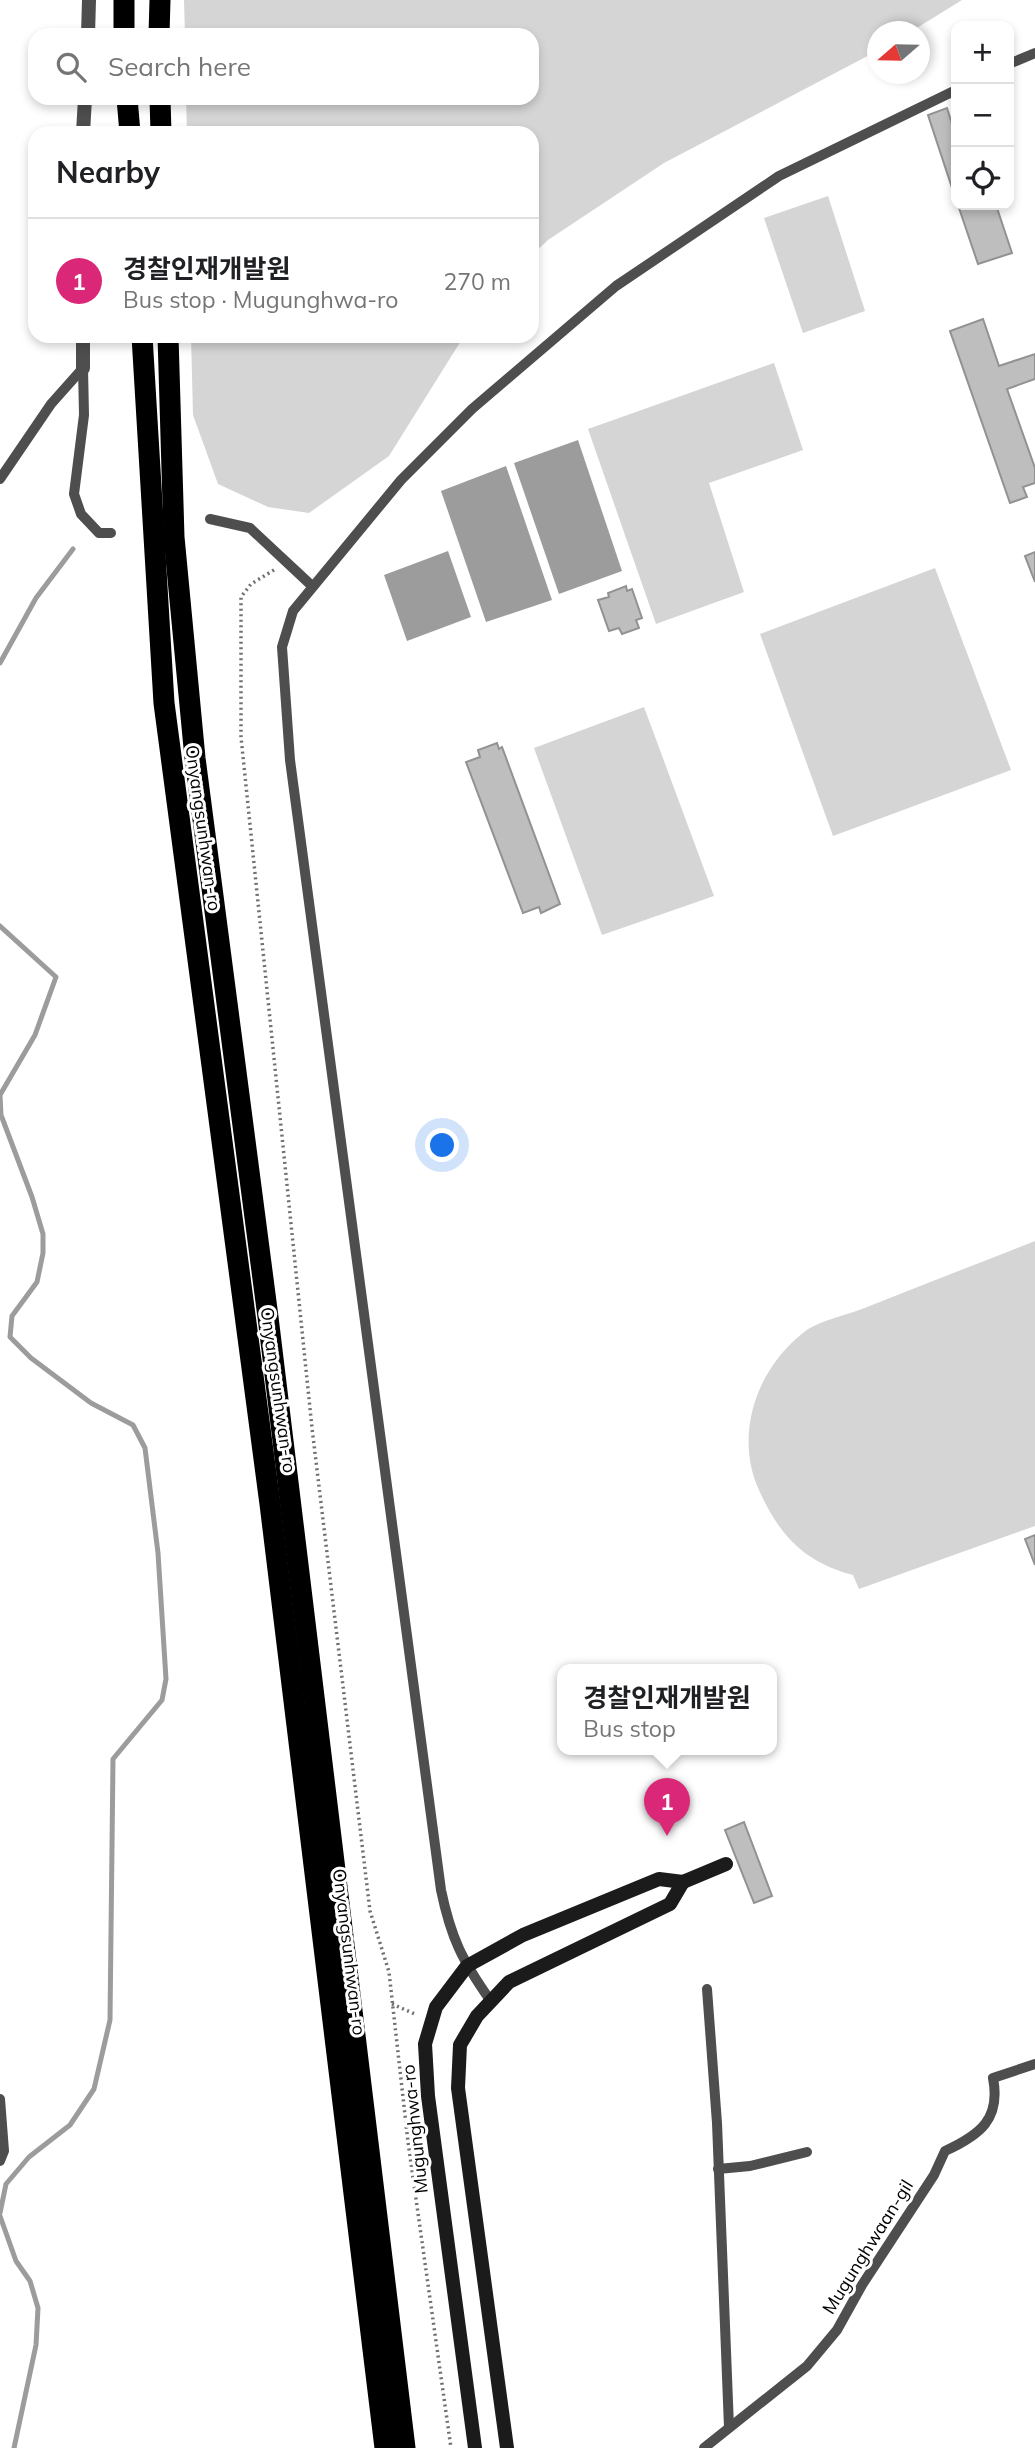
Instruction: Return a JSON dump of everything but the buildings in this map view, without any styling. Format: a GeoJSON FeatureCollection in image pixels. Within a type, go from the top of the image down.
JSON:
{"type":"FeatureCollection","features":[{"type":"Feature","properties":{"kind":"highway"},"geometry":{"type":"LineString","coordinates":[[124,0],[124,28]]}},
{"type":"Feature","properties":{"kind":"highway"},"geometry":{"type":"LineString","coordinates":[[159,28],[160,0]]}},
{"type":"Feature","properties":{"kind":"highway"},"geometry":{"type":"LineString","coordinates":[[128,105],[129,126]]}},
{"type":"Feature","properties":{"kind":"highway"},"geometry":{"type":"LineString","coordinates":[[160,105],[161,126]]}},
{"type":"Feature","properties":{"kind":"highway","name":"Onyangsunhwan-ro"},"geometry":{"type":"LineString","coordinates":[[142,343],[164,703],[272,1518],[385,2448]]}},
{"type":"Feature","properties":{"kind":"highway","name":"Onyangsunhwan-ro"},"geometry":{"type":"LineString","coordinates":[[167,343],[174,537],[195,758],[268,1317],[405,2448]]}},
{"type":"Feature","properties":{"kind":"street"},"geometry":{"type":"LineString","coordinates":[[88,28],[89,0]]}},
{"type":"Feature","properties":{"kind":"street"},"geometry":{"type":"LineString","coordinates":[[83,126],[85,105]]}},
{"type":"Feature","properties":{"kind":"street"},"geometry":{"type":"LineString","coordinates":[[83,343],[83,368]]}},
{"type":"Feature","properties":{"kind":"street","name":"Mugunghwa-ro"},"geometry":{"type":"LineString","coordinates":[[475,2448],[428,2096],[425,2044],[436,2007],[467,1966],[523,1935],[659,1879],[683,1882],[726,1864]]}},
{"type":"Feature","properties":{"kind":"street","name":"Mugunghwa-ro"},"geometry":{"type":"LineString","coordinates":[[507,2448],[458,2088],[460,2045],[490,2000],[509,1982],[670,1904],[683,1882]]}},
{"type":"Feature","properties":{"kind":"lane"},"geometry":{"type":"LineString","coordinates":[[1014,62],[1035,52]]}},
{"type":"Feature","properties":{"kind":"lane"},"geometry":{"type":"LineString","coordinates":[[490,2000],[467,1966],[450,1932],[441,1890],[287,734],[282,647],[293,611],[311,585],[401,480],[436,444],[562,329],[615,286],[779,176],[951,92]]}},
{"type":"Feature","properties":{"kind":"lane"},"geometry":{"type":"LineString","coordinates":[[0,479],[51,404],[83,368]]}},
{"type":"Feature","properties":{"kind":"lane"},"geometry":{"type":"LineString","coordinates":[[83,368],[84,415],[74,494],[81,514],[99,533],[111,533]]}},
{"type":"Feature","properties":{"kind":"lane"},"geometry":{"type":"LineString","coordinates":[[210,519],[250,528],[311,585]]}},
{"type":"Feature","properties":{"kind":"lane"},"geometry":{"type":"LineString","coordinates":[[707,1989],[729,2427]]}},
{"type":"Feature","properties":{"kind":"lane","name":"Mugunghwaan-gil"},"geometry":{"type":"LineString","coordinates":[[704,2448],[807,2366],[837,2330],[862,2285],[934,2175],[945,2151],[974,2138],[991,2116],[997,2096],[993,2078],[1027,2064],[1035,2064]]}},
{"type":"Feature","properties":{"kind":"lane"},"geometry":{"type":"LineString","coordinates":[[0,2099],[4,2151],[0,2161]]}},
{"type":"Feature","properties":{"kind":"lane"},"geometry":{"type":"LineString","coordinates":[[718,2169],[750,2166],[807,2152]]}},
{"type":"Feature","properties":{"kind":"path"},"geometry":{"type":"LineString","coordinates":[[283,558],[272,574],[251,584],[241,597],[241,737],[312,1428],[370,1911],[389,1972],[452,2448]]}},
{"type":"Feature","properties":{"kind":"path"},"geometry":{"type":"LineString","coordinates":[[392,2004],[432,2021]]}},
{"type":"Feature","properties":{"kind":"shaded area"},"geometry":{"type":"Polygon","coordinates":[[[184,0],[962,0],[928,21],[867,21],[867,56],[664,163],[539,248],[539,126],[187,126],[186,105],[539,105],[539,28],[185,28],[184,0]]]}},
{"type":"Feature","properties":{"kind":"shaded area"},"geometry":{"type":"Polygon","coordinates":[[[828,196],[865,311],[803,333],[764,218],[828,196]]]}},
{"type":"Feature","properties":{"kind":"shaded area"},"geometry":{"type":"Polygon","coordinates":[[[191,343],[460,343],[389,456],[309,513],[268,507],[218,484],[193,415],[191,343]]]}},
{"type":"Feature","properties":{"kind":"shaded area"},"geometry":{"type":"Polygon","coordinates":[[[774,363],[803,450],[709,483],[744,592],[656,624],[588,429],[774,363]]]}},
{"type":"Feature","properties":{"kind":"shaded area"},"geometry":{"type":"Polygon","coordinates":[[[578,440],[622,571],[559,594],[514,463],[578,440]]]}},
{"type":"Feature","properties":{"kind":"shaded area"},"geometry":{"type":"Polygon","coordinates":[[[506,466],[552,600],[486,622],[441,491],[506,466]]]}},
{"type":"Feature","properties":{"kind":"shaded area"},"geometry":{"type":"Polygon","coordinates":[[[448,551],[471,617],[407,641],[384,575],[448,551]]]}},
{"type":"Feature","properties":{"kind":"shaded area"},"geometry":{"type":"Polygon","coordinates":[[[935,568],[1011,770],[833,836],[760,634],[935,568]]]}},
{"type":"Feature","properties":{"kind":"shaded area"},"geometry":{"type":"Polygon","coordinates":[[[644,707],[714,896],[602,935],[534,748],[644,707]]]}},
{"type":"Feature","properties":{"kind":"shaded area"},"geometry":{"type":"Polygon","coordinates":[[[1035,1241],[1035,1526],[859,1589],[853,1575],[820,1563],[795,1544],[775,1520],[759,1490],[749,1447],[754,1405],[762,1384],[787,1348],[816,1325],[1035,1241]]]}},
{"type":"Feature","properties":{"kind":"waterway"},"geometry":{"type":"LineString","coordinates":[[0,663],[36,598],[73,549]]}},
{"type":"Feature","properties":{"kind":"waterway"},"geometry":{"type":"LineString","coordinates":[[0,926],[56,977],[35,1035],[0,1095],[1,1115],[43,1234],[43,1253],[37,1282],[12,1316],[10,1337],[31,1358],[91,1403],[133,1425],[145,1448],[158,1553],[166,1679],[162,1700],[113,1759],[110,2020],[94,2089],[70,2125],[29,2157],[6,2184],[0,2213]]}},
{"type":"Feature","properties":{"kind":"waterway"},"geometry":{"type":"LineString","coordinates":[[0,2216],[16,2261],[30,2281],[38,2308],[36,2345],[14,2448]]}},
{"type":"Feature","properties":{"kind":"place","name":"경찰인재개발원"},"geometry":{"type":"Point","coordinates":[667,1836]}}]}
